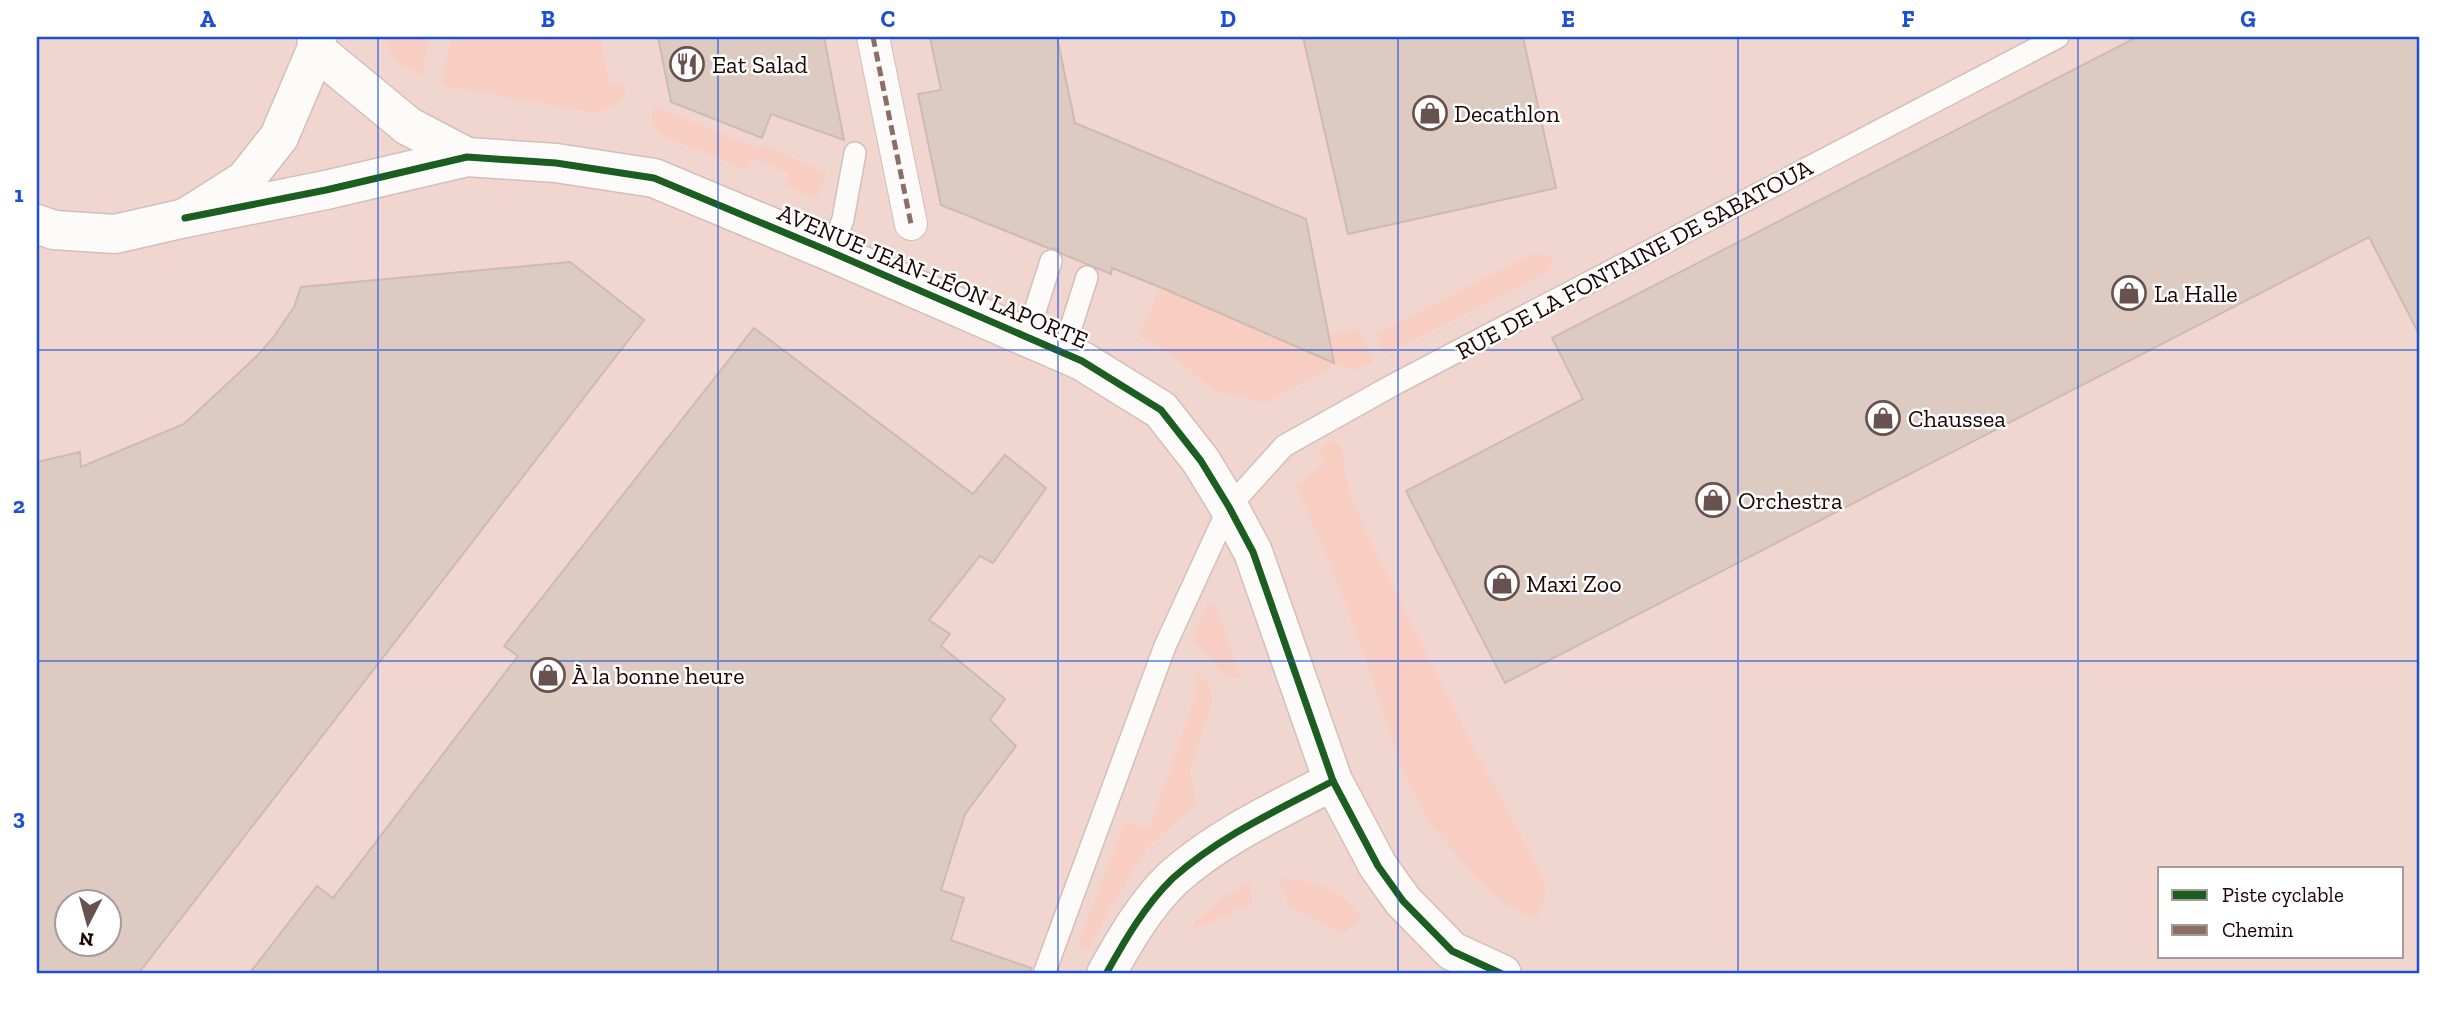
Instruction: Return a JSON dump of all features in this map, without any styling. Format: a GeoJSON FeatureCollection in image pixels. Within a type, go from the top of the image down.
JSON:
{"type":"FeatureCollection","features":[{"type":"Feature","properties":{"kind":"street"},"geometry":{"type":"LineString","coordinates":[[873,37],[911,224]]}},
{"type":"Feature","properties":{"kind":"street"},"geometry":{"type":"LineString","coordinates":[[185,218],[245,180],[279,137],[317,43]]}},
{"type":"Feature","properties":{"kind":"street","name":"AVENUE JEAN-LÉON LAPORTE"},"geometry":{"type":"LineString","coordinates":[[317,43],[408,126],[467,157]]}},
{"type":"Feature","properties":{"kind":"street","name":"AVENUE JEAN-LÉON LAPORTE"},"geometry":{"type":"LineString","coordinates":[[37,224],[54,230],[115,234],[326,190],[467,157],[556,163],[654,178],[1082,360],[1161,411],[1201,461],[1229,508],[1253,552],[1333,781],[1378,866],[1403,901],[1452,951],[1502,974]]}},
{"type":"Feature","properties":{"kind":"street"},"geometry":{"type":"LineString","coordinates":[[1106,974],[1130,930],[1173,879],[1238,830],[1333,781]]}},
{"type":"Feature","properties":{"kind":"lane","name":"RUE DE LA FONTAINE DE SABATOUA"},"geometry":{"type":"LineString","coordinates":[[1044,974],[1165,646],[1229,508],[1284,446],[1393,385],[2057,37]]}},
{"type":"Feature","properties":{"kind":"lane"},"geometry":{"type":"LineString","coordinates":[[831,252],[843,219],[855,153]]}},
{"type":"Feature","properties":{"kind":"lane"},"geometry":{"type":"LineString","coordinates":[[1027,336],[1051,261]]}},
{"type":"Feature","properties":{"kind":"lane"},"geometry":{"type":"LineString","coordinates":[[1063,352],[1087,277]]}},
{"type":"Feature","properties":{"kind":"shaded area"},"geometry":{"type":"Polygon","coordinates":[[[37,37],[2419,37],[2419,974],[37,974],[37,37]]]}},
{"type":"Feature","properties":{"kind":"shaded area"},"geometry":{"type":"Polygon","coordinates":[[[381,37],[430,37],[421,76],[397,62],[381,37]]]}},
{"type":"Feature","properties":{"kind":"shaded area"},"geometry":{"type":"Polygon","coordinates":[[[452,37],[600,37],[609,81],[627,87],[621,101],[597,113],[441,85],[452,37]]]}},
{"type":"Feature","properties":{"kind":"shaded area"},"geometry":{"type":"Polygon","coordinates":[[[653,106],[761,149],[763,145],[827,173],[816,200],[786,185],[789,174],[751,157],[745,169],[661,135],[652,121],[653,106]]]}},
{"type":"Feature","properties":{"kind":"shaded area"},"geometry":{"type":"Polygon","coordinates":[[[1533,254],[1551,256],[1553,261],[1549,271],[1383,355],[1375,334],[1533,254]]]}},
{"type":"Feature","properties":{"kind":"shaded area"},"geometry":{"type":"Polygon","coordinates":[[[1160,287],[1318,356],[1332,352],[1329,335],[1356,329],[1363,338],[1373,362],[1358,370],[1336,364],[1266,403],[1214,391],[1172,355],[1140,336],[1160,287]]]}},
{"type":"Feature","properties":{"kind":"shaded area"},"geometry":{"type":"Polygon","coordinates":[[[1331,441],[1341,448],[1349,492],[1366,532],[1470,741],[1545,881],[1544,901],[1536,919],[1505,904],[1477,879],[1428,821],[1401,766],[1330,563],[1295,485],[1324,464],[1318,451],[1331,441]]]}},
{"type":"Feature","properties":{"kind":"shaded area"},"geometry":{"type":"Polygon","coordinates":[[[1209,602],[1215,605],[1240,678],[1227,676],[1205,652],[1191,642],[1209,602]]]}},
{"type":"Feature","properties":{"kind":"shaded area"},"geometry":{"type":"Polygon","coordinates":[[[1196,671],[1211,688],[1212,701],[1190,770],[1196,803],[1147,848],[1106,915],[1088,952],[1078,946],[1125,821],[1150,829],[1197,691],[1196,671]]]}},
{"type":"Feature","properties":{"kind":"shaded area"},"geometry":{"type":"Polygon","coordinates":[[[1278,878],[1325,887],[1343,898],[1361,918],[1342,934],[1289,905],[1278,878]]]}},
{"type":"Feature","properties":{"kind":"shaded area"},"geometry":{"type":"Polygon","coordinates":[[[1250,882],[1252,903],[1187,931],[1218,901],[1250,882]]]}},
{"type":"Feature","properties":{"kind":"building"},"geometry":{"type":"Polygon","coordinates":[[[658,37],[824,37],[844,140],[771,114],[762,138],[671,102],[658,37]]]}},
{"type":"Feature","properties":{"kind":"building"},"geometry":{"type":"Polygon","coordinates":[[[930,37],[1057,37],[1075,123],[1306,219],[1334,363],[1160,287],[1112,268],[1111,274],[1056,249],[941,205],[918,94],[941,90],[930,37]]]}},
{"type":"Feature","properties":{"kind":"building","name":"Decathlon"},"geometry":{"type":"Polygon","coordinates":[[[1303,37],[1523,37],[1556,188],[1348,234],[1303,37]]]}},
{"type":"Feature","properties":{"kind":"building"},"geometry":{"type":"Polygon","coordinates":[[[2137,37],[2419,37],[2419,334],[2369,237],[1505,683],[1406,491],[1583,399],[1552,338],[2137,37]]]}},
{"type":"Feature","properties":{"kind":"building"},"geometry":{"type":"Polygon","coordinates":[[[570,262],[644,320],[138,974],[37,974],[37,462],[80,452],[81,467],[184,424],[257,356],[294,307],[301,287],[570,262]]]}},
{"type":"Feature","properties":{"kind":"building"},"geometry":{"type":"Polygon","coordinates":[[[754,328],[973,494],[1005,455],[1046,488],[993,563],[980,556],[929,620],[950,634],[941,646],[1005,699],[990,720],[1016,746],[965,814],[941,890],[964,898],[951,940],[1031,968],[1030,974],[249,974],[317,886],[333,898],[518,656],[504,646],[754,328]]]}},
{"type":"Feature","properties":{"kind":"marked path"},"geometry":{"type":"LineString","coordinates":[[873,37],[911,224]]}},
{"type":"Feature","properties":{"kind":"cycle path"},"geometry":{"type":"LineString","coordinates":[[185,218],[326,190],[467,157],[556,163],[654,178],[1082,361],[1161,410],[1201,461],[1253,552],[1333,781],[1378,866],[1403,901],[1452,951],[1502,974]]}},
{"type":"Feature","properties":{"kind":"cycle path"},"geometry":{"type":"LineString","coordinates":[[1106,974],[1145,911],[1173,878],[1230,836],[1333,781]]}},
{"type":"Feature","properties":{"kind":"place","name":"Eat Salad"},"geometry":{"type":"Point","coordinates":[687,64]}},
{"type":"Feature","properties":{"kind":"place","name":"Decathlon"},"geometry":{"type":"Point","coordinates":[1430,113]}},
{"type":"Feature","properties":{"kind":"place","name":"La Halle"},"geometry":{"type":"Point","coordinates":[2129,293]}},
{"type":"Feature","properties":{"kind":"place","name":"Chaussea"},"geometry":{"type":"Point","coordinates":[1883,418]}},
{"type":"Feature","properties":{"kind":"place","name":"Orchestra"},"geometry":{"type":"Point","coordinates":[1713,500]}},
{"type":"Feature","properties":{"kind":"place","name":"Maxi Zoo"},"geometry":{"type":"Point","coordinates":[1502,583]}},
{"type":"Feature","properties":{"kind":"place","name":"À la bonne heure"},"geometry":{"type":"Point","coordinates":[548,675]}}]}
